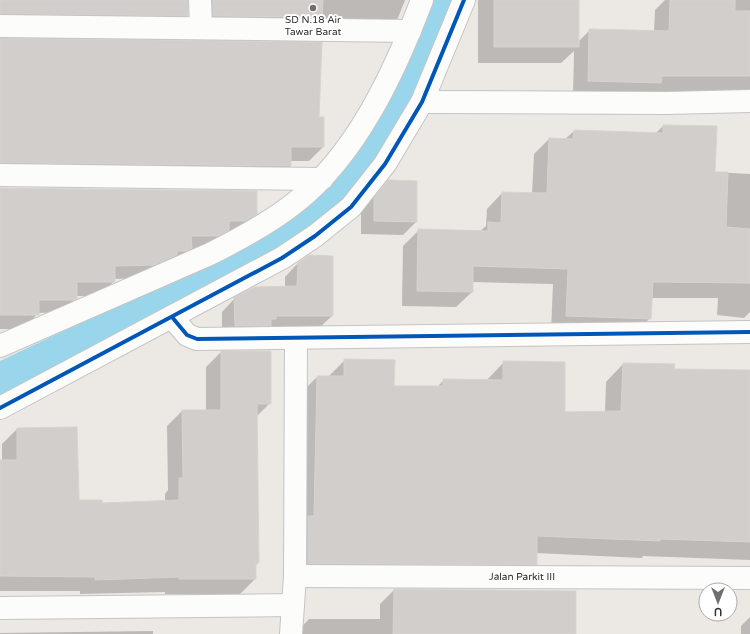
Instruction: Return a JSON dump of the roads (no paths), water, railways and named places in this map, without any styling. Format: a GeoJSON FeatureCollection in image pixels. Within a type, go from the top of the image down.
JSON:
{"type":"FeatureCollection","features":[{"type":"Feature","properties":{"kind":"street"},"geometry":{"type":"LineString","coordinates":[[200,0],[201,28]]}},
{"type":"Feature","properties":{"kind":"street"},"geometry":{"type":"LineString","coordinates":[[0,346],[210,254],[243,237],[292,206],[322,179],[349,145],[374,106],[391,75],[422,0]]}},
{"type":"Feature","properties":{"kind":"street"},"geometry":{"type":"LineString","coordinates":[[0,408],[282,258],[315,236],[351,207],[385,164],[422,102],[464,0]]}},
{"type":"Feature","properties":{"kind":"street"},"geometry":{"type":"LineString","coordinates":[[0,26],[410,31]]}},
{"type":"Feature","properties":{"kind":"street"},"geometry":{"type":"LineString","coordinates":[[422,102],[667,103],[750,101]]}},
{"type":"Feature","properties":{"kind":"street"},"geometry":{"type":"LineString","coordinates":[[0,175],[322,179]]}},
{"type":"Feature","properties":{"kind":"street"},"geometry":{"type":"LineString","coordinates":[[172,317],[186,335],[197,339],[750,332]]}},
{"type":"Feature","properties":{"kind":"street"},"geometry":{"type":"LineString","coordinates":[[291,634],[295,576],[296,338]]}},
{"type":"Feature","properties":{"kind":"street","name":"Jalan Parkit III"},"geometry":{"type":"LineString","coordinates":[[295,576],[750,578]]}},
{"type":"Feature","properties":{"kind":"street"},"geometry":{"type":"LineString","coordinates":[[0,608],[292,605]]}},
{"type":"Feature","properties":{"kind":"water"},"geometry":{"type":"Polygon","coordinates":[[[434,0],[457,0],[408,112],[354,193],[320,225],[0,396],[0,361],[218,258],[297,209],[421,32],[434,0]]]}},
{"type":"Feature","properties":{"kind":"place","name":"SD N.18 Air Tawar Barat"},"geometry":{"type":"Point","coordinates":[313,8]}}]}
